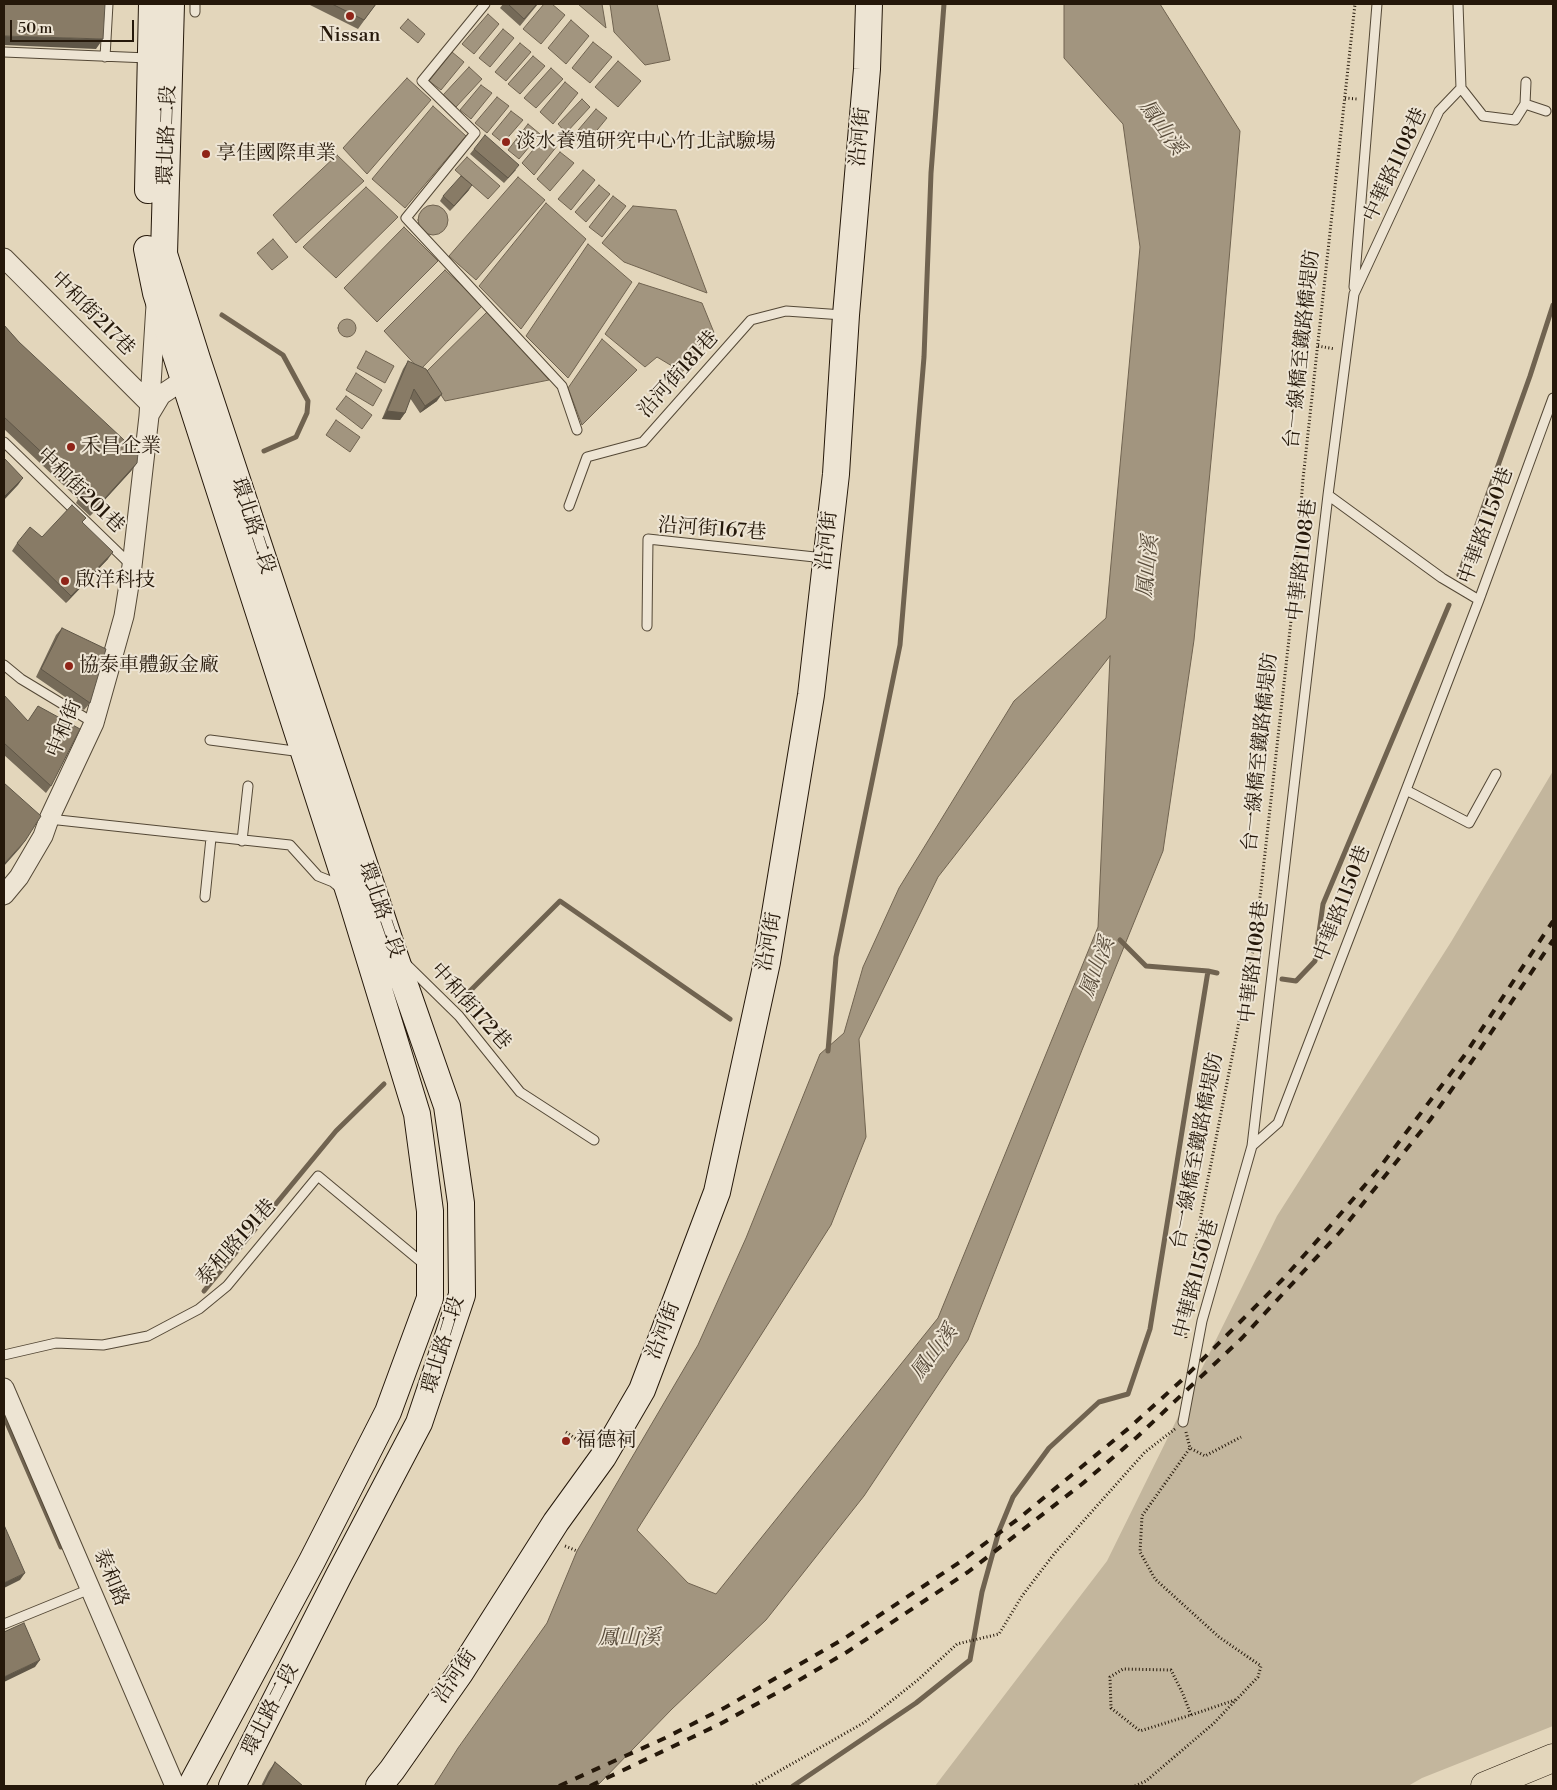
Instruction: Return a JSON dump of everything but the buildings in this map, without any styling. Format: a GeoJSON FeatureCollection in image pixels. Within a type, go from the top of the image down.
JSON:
{"type":"FeatureCollection","features":[{"type":"Feature","properties":{"kind":"highway"},"geometry":{"type":"LineString","coordinates":[[1485,1786],[1553,1758]]}},
{"type":"Feature","properties":{"kind":"street","name":"環北路二段"},"geometry":{"type":"LineString","coordinates":[[152,4],[146,254],[175,358],[393,950],[447,1106],[461,1203],[462,1295],[419,1423],[339,1575],[232,1786]]}},
{"type":"Feature","properties":{"kind":"street","name":"沿河街"},"geometry":{"type":"LineString","coordinates":[[379,1786],[460,1673],[556,1522],[604,1457],[642,1390],[717,1192],[767,962],[811,695],[836,474],[846,315],[867,69],[869,4]]}},
{"type":"Feature","properties":{"kind":"street","name":"環北路二段"},"geometry":{"type":"LineString","coordinates":[[187,7],[164,254],[175,358],[351,898],[418,1114],[430,1211],[430,1298],[388,1412],[312,1562],[191,1786]]}},
{"type":"Feature","properties":{"kind":"street","name":"中和街217巷"},"geometry":{"type":"LineString","coordinates":[[4,258],[149,410]]}},
{"type":"Feature","properties":{"kind":"street","name":"中和街"},"geometry":{"type":"LineString","coordinates":[[4,894],[19,877],[43,836],[49,818],[94,724],[124,616],[132,566],[149,410],[175,358]]}},
{"type":"Feature","properties":{"kind":"street","name":"中和街"},"geometry":{"type":"LineString","coordinates":[[149,410],[161,395],[184,381]]}},
{"type":"Feature","properties":{"kind":"street","name":"泰和路"},"geometry":{"type":"LineString","coordinates":[[4,1388],[175,1786]]}},
{"type":"Feature","properties":{"kind":"lane"},"geometry":{"type":"LineString","coordinates":[[105,57],[108,4]]}},
{"type":"Feature","properties":{"kind":"lane"},"geometry":{"type":"LineString","coordinates":[[485,4],[422,81],[475,133],[406,218],[562,386],[577,430]]}},
{"type":"Feature","properties":{"kind":"lane"},"geometry":{"type":"LineString","coordinates":[[1354,294],[1377,4]]}},
{"type":"Feature","properties":{"kind":"lane"},"geometry":{"type":"LineString","coordinates":[[1458,4],[1461,88],[1483,116],[1515,120],[1525,104],[1526,82]]}},
{"type":"Feature","properties":{"kind":"lane"},"geometry":{"type":"LineString","coordinates":[[4,52],[151,58]]}},
{"type":"Feature","properties":{"kind":"lane","name":"中華路1108巷"},"geometry":{"type":"LineString","coordinates":[[1252,1146],[1328,495],[1354,294],[1439,111],[1461,88]]}},
{"type":"Feature","properties":{"kind":"lane"},"geometry":{"type":"LineString","coordinates":[[1525,104],[1546,111]]}},
{"type":"Feature","properties":{"kind":"lane","name":"沿河街181巷"},"geometry":{"type":"LineString","coordinates":[[569,506],[587,458],[643,442],[751,320],[786,311],[846,315]]}},
{"type":"Feature","properties":{"kind":"lane","name":"中華路1150巷"},"geometry":{"type":"LineString","coordinates":[[1183,1422],[1202,1321],[1252,1146],[1278,1123],[1479,600],[1553,398]]}},
{"type":"Feature","properties":{"kind":"lane","name":"中和街201巷"},"geometry":{"type":"LineString","coordinates":[[4,442],[132,566]]}},
{"type":"Feature","properties":{"kind":"lane"},"geometry":{"type":"LineString","coordinates":[[1328,495],[1442,578],[1479,600]]}},
{"type":"Feature","properties":{"kind":"lane","name":"沿河街167巷"},"geometry":{"type":"LineString","coordinates":[[647,626],[648,539],[826,558]]}},
{"type":"Feature","properties":{"kind":"lane"},"geometry":{"type":"LineString","coordinates":[[4,666],[21,679],[94,724]]}},
{"type":"Feature","properties":{"kind":"lane"},"geometry":{"type":"LineString","coordinates":[[210,740],[304,752]]}},
{"type":"Feature","properties":{"kind":"lane"},"geometry":{"type":"LineString","coordinates":[[1406,790],[1469,823],[1496,774]]}},
{"type":"Feature","properties":{"kind":"lane"},"geometry":{"type":"LineString","coordinates":[[242,841],[248,786]]}},
{"type":"Feature","properties":{"kind":"lane","name":"中和街172巷"},"geometry":{"type":"LineString","coordinates":[[49,818],[211,838],[290,845],[318,876],[333,882],[351,898],[393,950],[459,1016],[520,1092],[594,1140]]}},
{"type":"Feature","properties":{"kind":"lane"},"geometry":{"type":"LineString","coordinates":[[205,896],[211,838]]}},
{"type":"Feature","properties":{"kind":"lane","name":"泰和路191巷"},"geometry":{"type":"LineString","coordinates":[[4,1355],[56,1343],[103,1345],[148,1336],[199,1310],[227,1286],[318,1176],[430,1269]]}},
{"type":"Feature","properties":{"kind":"lane"},"geometry":{"type":"LineString","coordinates":[[4,1624],[90,1589]]}},
{"type":"Feature","properties":{"kind":"path","name":"台一線橋至鐵路橋堤防"},"geometry":{"type":"LineString","coordinates":[[1186,1340],[1182,1311],[1253,951],[1294,594],[1303,479],[1355,4]]}},
{"type":"Feature","properties":{"kind":"path"},"geometry":{"type":"LineString","coordinates":[[1318,346],[1346,351]]}},
{"type":"Feature","properties":{"kind":"path"},"geometry":{"type":"LineString","coordinates":[[753,1786],[866,1722],[919,1679],[957,1644],[999,1634],[1022,1596],[1054,1554],[1145,1452],[1183,1422],[1190,1448],[1205,1456],[1241,1438]]}},
{"type":"Feature","properties":{"kind":"path"},"geometry":{"type":"LineString","coordinates":[[1135,1786],[1146,1781],[1213,1724],[1258,1677],[1260,1666],[1219,1637],[1155,1579],[1140,1552],[1142,1516],[1190,1448]]}},
{"type":"Feature","properties":{"kind":"path"},"geometry":{"type":"LineString","coordinates":[[1191,1715],[1171,1670],[1123,1669],[1110,1677],[1111,1708],[1140,1731],[1191,1715],[1236,1700]]}},
{"type":"Feature","properties":{"kind":"shaded area"},"geometry":{"type":"Polygon","coordinates":[[[1553,771],[1553,1726],[1422,1778],[1408,1786],[935,1786],[1107,1561],[1277,1216],[1451,942],[1553,771]]]}},
{"type":"Feature","properties":{"kind":"water"},"geometry":{"type":"Polygon","coordinates":[[[544,4],[552,4],[565,15],[541,44],[523,29],[544,4]]]}},
{"type":"Feature","properties":{"kind":"water"},"geometry":{"type":"Polygon","coordinates":[[[578,4],[602,4],[606,28],[578,4]]]}},
{"type":"Feature","properties":{"kind":"water"},"geometry":{"type":"Polygon","coordinates":[[[610,4],[657,4],[670,60],[645,65],[614,32],[610,4]]]}},
{"type":"Feature","properties":{"kind":"water","name":"鳳山溪"},"geometry":{"type":"Polygon","coordinates":[[[1064,4],[1160,4],[1240,131],[1194,640],[1163,851],[1082,1050],[968,1340],[864,1496],[766,1620],[672,1709],[597,1786],[434,1786],[458,1748],[547,1623],[577,1551],[698,1345],[746,1238],[820,1054],[844,1033],[863,967],[899,888],[1014,701],[1106,618],[1140,247],[1123,124],[1064,58],[1064,4]],[[1110,656],[938,877],[859,1039],[866,1137],[831,1225],[637,1530],[688,1583],[716,1594],[938,1318],[1098,927],[1110,656]]]}},
{"type":"Feature","properties":{"kind":"water"},"geometry":{"type":"Polygon","coordinates":[[[488,14],[499,24],[474,54],[462,44],[488,14]]]}},
{"type":"Feature","properties":{"kind":"water"},"geometry":{"type":"Polygon","coordinates":[[[408,19],[425,34],[418,43],[400,28],[408,19]]]}},
{"type":"Feature","properties":{"kind":"water"},"geometry":{"type":"Polygon","coordinates":[[[571,20],[589,36],[566,64],[548,48],[571,20]]]}},
{"type":"Feature","properties":{"kind":"water"},"geometry":{"type":"Polygon","coordinates":[[[503,29],[514,38],[490,67],[479,58],[503,29]]]}},
{"type":"Feature","properties":{"kind":"water"},"geometry":{"type":"Polygon","coordinates":[[[593,42],[612,57],[590,83],[572,68],[593,42]]]}},
{"type":"Feature","properties":{"kind":"water"},"geometry":{"type":"Polygon","coordinates":[[[520,43],[531,52],[506,81],[495,72],[520,43]]]}},
{"type":"Feature","properties":{"kind":"water"},"geometry":{"type":"Polygon","coordinates":[[[452,52],[464,62],[441,90],[429,81],[452,52]]]}},
{"type":"Feature","properties":{"kind":"water"},"geometry":{"type":"Polygon","coordinates":[[[533,56],[545,66],[520,94],[508,84],[533,56]]]}},
{"type":"Feature","properties":{"kind":"water"},"geometry":{"type":"Polygon","coordinates":[[[618,61],[641,81],[618,107],[595,87],[618,61]]]}},
{"type":"Feature","properties":{"kind":"water"},"geometry":{"type":"Polygon","coordinates":[[[469,67],[482,79],[456,107],[443,95],[469,67]]]}},
{"type":"Feature","properties":{"kind":"water"},"geometry":{"type":"Polygon","coordinates":[[[551,68],[563,79],[536,108],[524,98],[551,68]]]}},
{"type":"Feature","properties":{"kind":"water"},"geometry":{"type":"Polygon","coordinates":[[[407,78],[431,100],[367,174],[343,148],[407,78]]]}},
{"type":"Feature","properties":{"kind":"water"},"geometry":{"type":"Polygon","coordinates":[[[565,82],[578,93],[553,124],[540,112],[565,82]]]}},
{"type":"Feature","properties":{"kind":"water"},"geometry":{"type":"Polygon","coordinates":[[[481,85],[492,93],[471,119],[460,110],[481,85]]]}},
{"type":"Feature","properties":{"kind":"water"},"geometry":{"type":"Polygon","coordinates":[[[497,97],[509,106],[487,133],[475,123],[497,97]]]}},
{"type":"Feature","properties":{"kind":"water"},"geometry":{"type":"Polygon","coordinates":[[[582,99],[590,107],[566,133],[558,124],[582,99]]]}},
{"type":"Feature","properties":{"kind":"water"},"geometry":{"type":"Polygon","coordinates":[[[433,106],[466,136],[405,208],[372,179],[433,106]]]}},
{"type":"Feature","properties":{"kind":"water"},"geometry":{"type":"Polygon","coordinates":[[[596,109],[607,118],[584,146],[573,136],[596,109]]]}},
{"type":"Feature","properties":{"kind":"water"},"geometry":{"type":"Polygon","coordinates":[[[511,111],[523,120],[503,143],[492,134],[511,111]]]}},
{"type":"Feature","properties":{"kind":"water"},"geometry":{"type":"Polygon","coordinates":[[[528,124],[540,134],[519,159],[508,150],[528,124]]]}},
{"type":"Feature","properties":{"kind":"water"},"geometry":{"type":"Polygon","coordinates":[[[544,137],[557,146],[534,175],[522,163],[544,137]]]}},
{"type":"Feature","properties":{"kind":"water"},"geometry":{"type":"Polygon","coordinates":[[[560,152],[574,163],[550,191],[537,179],[560,152]]]}},
{"type":"Feature","properties":{"kind":"water"},"geometry":{"type":"Polygon","coordinates":[[[337,155],[364,181],[296,243],[273,215],[337,155]]]}},
{"type":"Feature","properties":{"kind":"water"},"geometry":{"type":"Polygon","coordinates":[[[467,157],[500,186],[488,199],[455,170],[467,157]]]}},
{"type":"Feature","properties":{"kind":"water"},"geometry":{"type":"Polygon","coordinates":[[[583,170],[595,180],[571,210],[558,199],[583,170]]]}},
{"type":"Feature","properties":{"kind":"water"},"geometry":{"type":"Polygon","coordinates":[[[518,177],[545,200],[476,280],[449,256],[518,177]]]}},
{"type":"Feature","properties":{"kind":"water"},"geometry":{"type":"Polygon","coordinates":[[[599,185],[610,194],[586,222],[575,212],[599,185]]]}},
{"type":"Feature","properties":{"kind":"water"},"geometry":{"type":"Polygon","coordinates":[[[366,187],[398,217],[336,278],[303,247],[366,187]]]}},
{"type":"Feature","properties":{"kind":"water"},"geometry":{"type":"Polygon","coordinates":[[[613,196],[626,206],[602,237],[589,227],[613,196]]]}},
{"type":"Feature","properties":{"kind":"water"},"geometry":{"type":"Polygon","coordinates":[[[546,203],[586,239],[521,329],[479,286],[546,203]]]}},
{"type":"Feature","properties":{"kind":"water"},"geometry":{"type":"Polygon","coordinates":[[[433,205],[444,209],[448,220],[444,231],[433,235],[422,231],[418,220],[422,209],[433,205]]]}},
{"type":"Feature","properties":{"kind":"water"},"geometry":{"type":"Polygon","coordinates":[[[633,206],[676,210],[707,293],[624,262],[602,243],[633,206]]]}},
{"type":"Feature","properties":{"kind":"water"},"geometry":{"type":"Polygon","coordinates":[[[404,227],[438,261],[377,322],[344,288],[404,227]]]}},
{"type":"Feature","properties":{"kind":"water"},"geometry":{"type":"Polygon","coordinates":[[[273,239],[288,257],[272,270],[257,253],[273,239]]]}},
{"type":"Feature","properties":{"kind":"water"},"geometry":{"type":"Polygon","coordinates":[[[588,244],[632,282],[568,378],[526,336],[588,244]]]}},
{"type":"Feature","properties":{"kind":"water"},"geometry":{"type":"Polygon","coordinates":[[[445,270],[483,305],[420,370],[384,331],[445,270]]]}},
{"type":"Feature","properties":{"kind":"water"},"geometry":{"type":"Polygon","coordinates":[[[639,283],[702,303],[715,335],[682,372],[657,357],[645,367],[605,334],[639,283]]]}},
{"type":"Feature","properties":{"kind":"water"},"geometry":{"type":"Polygon","coordinates":[[[488,311],[549,380],[445,401],[426,372],[488,311]]]}},
{"type":"Feature","properties":{"kind":"water"},"geometry":{"type":"Polygon","coordinates":[[[343,319],[351,319],[356,324],[354,335],[343,337],[338,332],[338,324],[343,319]]]}},
{"type":"Feature","properties":{"kind":"water"},"geometry":{"type":"Polygon","coordinates":[[[602,339],[637,370],[582,425],[568,388],[602,339]]]}},
{"type":"Feature","properties":{"kind":"water"},"geometry":{"type":"Polygon","coordinates":[[[366,351],[394,366],[385,383],[357,368],[366,351]]]}},
{"type":"Feature","properties":{"kind":"water"},"geometry":{"type":"Polygon","coordinates":[[[356,373],[382,390],[373,406],[346,390],[356,373]]]}},
{"type":"Feature","properties":{"kind":"water"},"geometry":{"type":"Polygon","coordinates":[[[346,396],[372,415],[362,429],[336,409],[346,396]]]}},
{"type":"Feature","properties":{"kind":"water"},"geometry":{"type":"Polygon","coordinates":[[[336,420],[360,437],[350,452],[326,435],[336,420]]]}},
{"type":"Feature","properties":{"kind":"waterway"},"geometry":{"type":"LineString","coordinates":[[828,1051],[836,957],[900,645],[924,357],[931,173],[944,4]]}},
{"type":"Feature","properties":{"kind":"waterway"},"geometry":{"type":"LineString","coordinates":[[1459,575],[1530,376],[1553,305]]}},
{"type":"Feature","properties":{"kind":"waterway"},"geometry":{"type":"LineString","coordinates":[[222,315],[283,355],[308,401],[307,413],[296,437],[264,451]]}},
{"type":"Feature","properties":{"kind":"waterway"},"geometry":{"type":"LineString","coordinates":[[1282,979],[1296,981],[1315,961],[1323,904],[1449,605]]}},
{"type":"Feature","properties":{"kind":"waterway"},"geometry":{"type":"LineString","coordinates":[[462,999],[560,901],[730,1019]]}},
{"type":"Feature","properties":{"kind":"waterway"},"geometry":{"type":"LineString","coordinates":[[1120,940],[1146,966],[1208,971]]}},
{"type":"Feature","properties":{"kind":"waterway"},"geometry":{"type":"LineString","coordinates":[[793,1786],[916,1703],[970,1660],[982,1592],[999,1531],[1013,1497],[1049,1448],[1099,1402],[1128,1394],[1150,1329],[1208,971],[1217,973]]}},
{"type":"Feature","properties":{"kind":"waterway"},"geometry":{"type":"LineString","coordinates":[[204,1291],[336,1131],[384,1084]]}},
{"type":"Feature","properties":{"kind":"waterway"},"geometry":{"type":"LineString","coordinates":[[4,1416],[61,1547]]}},
{"type":"Feature","properties":{"kind":"railway"},"geometry":{"type":"LineString","coordinates":[[559,1786],[665,1738],[726,1707],[845,1638],[960,1562],[1018,1519],[1129,1428],[1182,1380],[1283,1279],[1377,1171],[1464,1056],[1553,921]]}},
{"type":"Feature","properties":{"kind":"railway"},"geometry":{"type":"LineString","coordinates":[[590,1786],[720,1724],[847,1652],[968,1572],[1082,1484],[1137,1437],[1242,1338],[1340,1232],[1430,1120],[1553,940]]}},
{"type":"Feature","properties":{"kind":"place","name":"Nissan"},"geometry":{"type":"Point","coordinates":[350,16]}},
{"type":"Feature","properties":{"kind":"place","name":"淡水養殖研究中心竹北試驗場"},"geometry":{"type":"Point","coordinates":[506,142]}},
{"type":"Feature","properties":{"kind":"place","name":"享佳國際車業"},"geometry":{"type":"Point","coordinates":[206,154]}},
{"type":"Feature","properties":{"kind":"place","name":"禾昌企業"},"geometry":{"type":"Point","coordinates":[71,447]}},
{"type":"Feature","properties":{"kind":"place","name":"啟洋科技"},"geometry":{"type":"Point","coordinates":[65,581]}},
{"type":"Feature","properties":{"kind":"place","name":"協泰車體鈑金廠"},"geometry":{"type":"Point","coordinates":[69,666]}},
{"type":"Feature","properties":{"kind":"place","name":"福德祠"},"geometry":{"type":"Point","coordinates":[566,1441]}}]}
